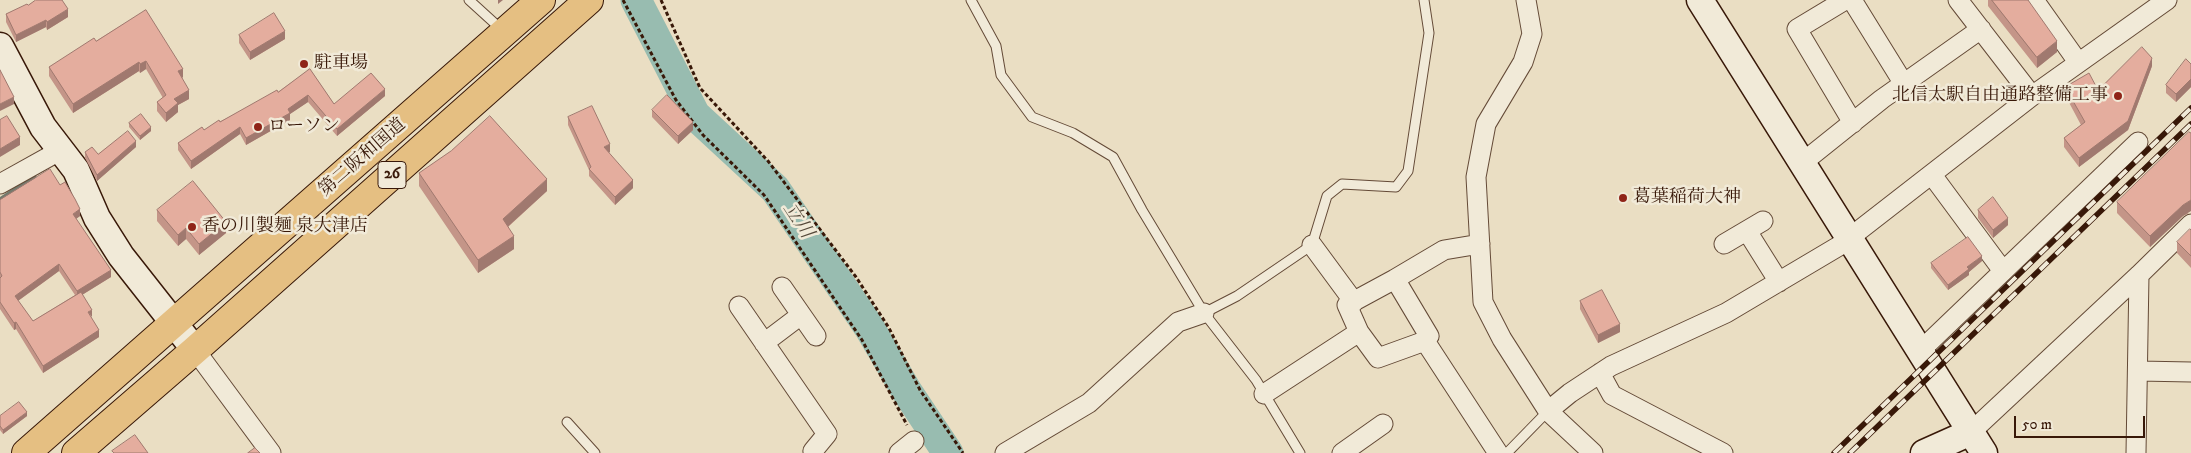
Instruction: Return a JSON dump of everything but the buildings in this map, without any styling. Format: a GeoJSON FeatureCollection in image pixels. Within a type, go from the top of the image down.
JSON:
{"type":"FeatureCollection","features":[{"type":"Feature","properties":{"kind":"highway","name":"第二阪和国道"},"geometry":{"type":"LineString","coordinates":[[26,453],[541,0]]}},
{"type":"Feature","properties":{"kind":"highway","name":"第二阪和国道"},"geometry":{"type":"LineString","coordinates":[[76,453],[195,350],[589,0]]}},
{"type":"Feature","properties":{"kind":"street"},"geometry":{"type":"LineString","coordinates":[[1526,0],[1532,34],[1523,62],[1486,124],[1476,177],[1483,302],[1502,338],[1548,411],[1593,453]]}},
{"type":"Feature","properties":{"kind":"street"},"geometry":{"type":"LineString","coordinates":[[1700,0],[1919,352],[1978,442]]}},
{"type":"Feature","properties":{"kind":"street"},"geometry":{"type":"LineString","coordinates":[[1845,0],[1797,28],[1853,123]]}},
{"type":"Feature","properties":{"kind":"street"},"geometry":{"type":"LineString","coordinates":[[1852,0],[1904,84]]}},
{"type":"Feature","properties":{"kind":"street"},"geometry":{"type":"LineString","coordinates":[[1958,0],[2032,96]]}},
{"type":"Feature","properties":{"kind":"street"},"geometry":{"type":"LineString","coordinates":[[2034,0],[2078,62]]}},
{"type":"Feature","properties":{"kind":"street"},"geometry":{"type":"LineString","coordinates":[[1548,411],[1611,366],[1726,313],[1849,240],[1864,226],[2032,96],[2167,0]]}},
{"type":"Feature","properties":{"kind":"street"},"geometry":{"type":"LineString","coordinates":[[1802,163],[1904,84],[1981,29]]}},
{"type":"Feature","properties":{"kind":"street"},"geometry":{"type":"LineString","coordinates":[[0,46],[44,127],[76,170],[97,218],[121,256],[175,322],[271,453]]}},
{"type":"Feature","properties":{"kind":"street"},"geometry":{"type":"LineString","coordinates":[[1919,352],[2138,142]]}},
{"type":"Feature","properties":{"kind":"street"},"geometry":{"type":"LineString","coordinates":[[0,184],[61,150]]}},
{"type":"Feature","properties":{"kind":"street"},"geometry":{"type":"LineString","coordinates":[[1932,175],[2003,271]]}},
{"type":"Feature","properties":{"kind":"street"},"geometry":{"type":"LineString","coordinates":[[1724,244],[1763,221]]}},
{"type":"Feature","properties":{"kind":"street"},"geometry":{"type":"LineString","coordinates":[[1924,453],[1978,442],[2139,275],[2191,224]]}},
{"type":"Feature","properties":{"kind":"street"},"geometry":{"type":"LineString","coordinates":[[1747,231],[1779,282]]}},
{"type":"Feature","properties":{"kind":"street"},"geometry":{"type":"LineString","coordinates":[[1395,279],[1429,336],[1425,340],[1378,358],[1360,332],[1347,305],[1444,250],[1480,244]]}},
{"type":"Feature","properties":{"kind":"street"},"geometry":{"type":"LineString","coordinates":[[1312,245],[1354,302]]}},
{"type":"Feature","properties":{"kind":"street"},"geometry":{"type":"LineString","coordinates":[[2136,453],[2139,371],[2139,275]]}},
{"type":"Feature","properties":{"kind":"street"},"geometry":{"type":"LineString","coordinates":[[782,287],[816,336]]}},
{"type":"Feature","properties":{"kind":"street"},"geometry":{"type":"LineString","coordinates":[[739,306],[827,434],[813,451],[814,453]]}},
{"type":"Feature","properties":{"kind":"street"},"geometry":{"type":"LineString","coordinates":[[1004,453],[1089,403],[1178,322],[1204,313]]}},
{"type":"Feature","properties":{"kind":"street"},"geometry":{"type":"LineString","coordinates":[[764,343],[802,315]]}},
{"type":"Feature","properties":{"kind":"street"},"geometry":{"type":"LineString","coordinates":[[1264,394],[1360,332]]}},
{"type":"Feature","properties":{"kind":"street"},"geometry":{"type":"LineString","coordinates":[[1425,340],[1498,453]]}},
{"type":"Feature","properties":{"kind":"street"},"geometry":{"type":"LineString","coordinates":[[2139,371],[2191,372]]}},
{"type":"Feature","properties":{"kind":"street"},"geometry":{"type":"LineString","coordinates":[[1600,373],[1612,395],[1723,453]]}},
{"type":"Feature","properties":{"kind":"street"},"geometry":{"type":"LineString","coordinates":[[1342,453],[1383,424]]}},
{"type":"Feature","properties":{"kind":"street"},"geometry":{"type":"LineString","coordinates":[[899,453],[914,441]]}},
{"type":"Feature","properties":{"kind":"lane"},"geometry":{"type":"LineString","coordinates":[[469,0],[504,32]]}},
{"type":"Feature","properties":{"kind":"lane"},"geometry":{"type":"LineString","coordinates":[[971,0],[996,46],[1001,75],[1032,117],[1074,133],[1113,157],[1142,210],[1204,313],[1264,394],[1300,453]]}},
{"type":"Feature","properties":{"kind":"lane"},"geometry":{"type":"LineString","coordinates":[[1204,313],[1237,296],[1312,245],[1326,196],[1342,184],[1396,186],[1408,171],[1429,33],[1424,0]]}},
{"type":"Feature","properties":{"kind":"lane"},"geometry":{"type":"LineString","coordinates":[[1507,453],[1548,411]]}},
{"type":"Feature","properties":{"kind":"lane"},"geometry":{"type":"LineString","coordinates":[[567,422],[595,453]]}},
{"type":"Feature","properties":{"kind":"path"},"geometry":{"type":"LineString","coordinates":[[623,0],[676,100],[703,135],[764,195],[862,340],[895,399],[914,441]]}},
{"type":"Feature","properties":{"kind":"path"},"geometry":{"type":"LineString","coordinates":[[661,0],[700,88],[768,161],[856,277],[889,328],[920,390],[963,453]]}},
{"type":"Feature","properties":{"kind":"waterway","name":"立川"},"geometry":{"type":"LineString","coordinates":[[636,0],[695,115],[775,189],[869,327],[906,390],[948,453]]}},
{"type":"Feature","properties":{"kind":"waterway"},"geometry":{"type":"LineString","coordinates":[[0,200],[34,177]]}},
{"type":"Feature","properties":{"kind":"railway"},"geometry":{"type":"LineString","coordinates":[[1834,453],[2191,108]]}},
{"type":"Feature","properties":{"kind":"railway"},"geometry":{"type":"LineString","coordinates":[[1850,453],[2191,124]]}},
{"type":"Feature","properties":{"kind":"place","name":"駐車場"},"geometry":{"type":"Point","coordinates":[304,64]}},
{"type":"Feature","properties":{"kind":"place","name":"北信太駅自由通路整備工事"},"geometry":{"type":"Point","coordinates":[2118,96]}},
{"type":"Feature","properties":{"kind":"place","name":"ローソン"},"geometry":{"type":"Point","coordinates":[258,127]}},
{"type":"Feature","properties":{"kind":"place","name":"葛葉稲荷大神"},"geometry":{"type":"Point","coordinates":[1623,198]}},
{"type":"Feature","properties":{"kind":"place","name":"香の川製麺 泉大津店"},"geometry":{"type":"Point","coordinates":[192,227]}}]}
